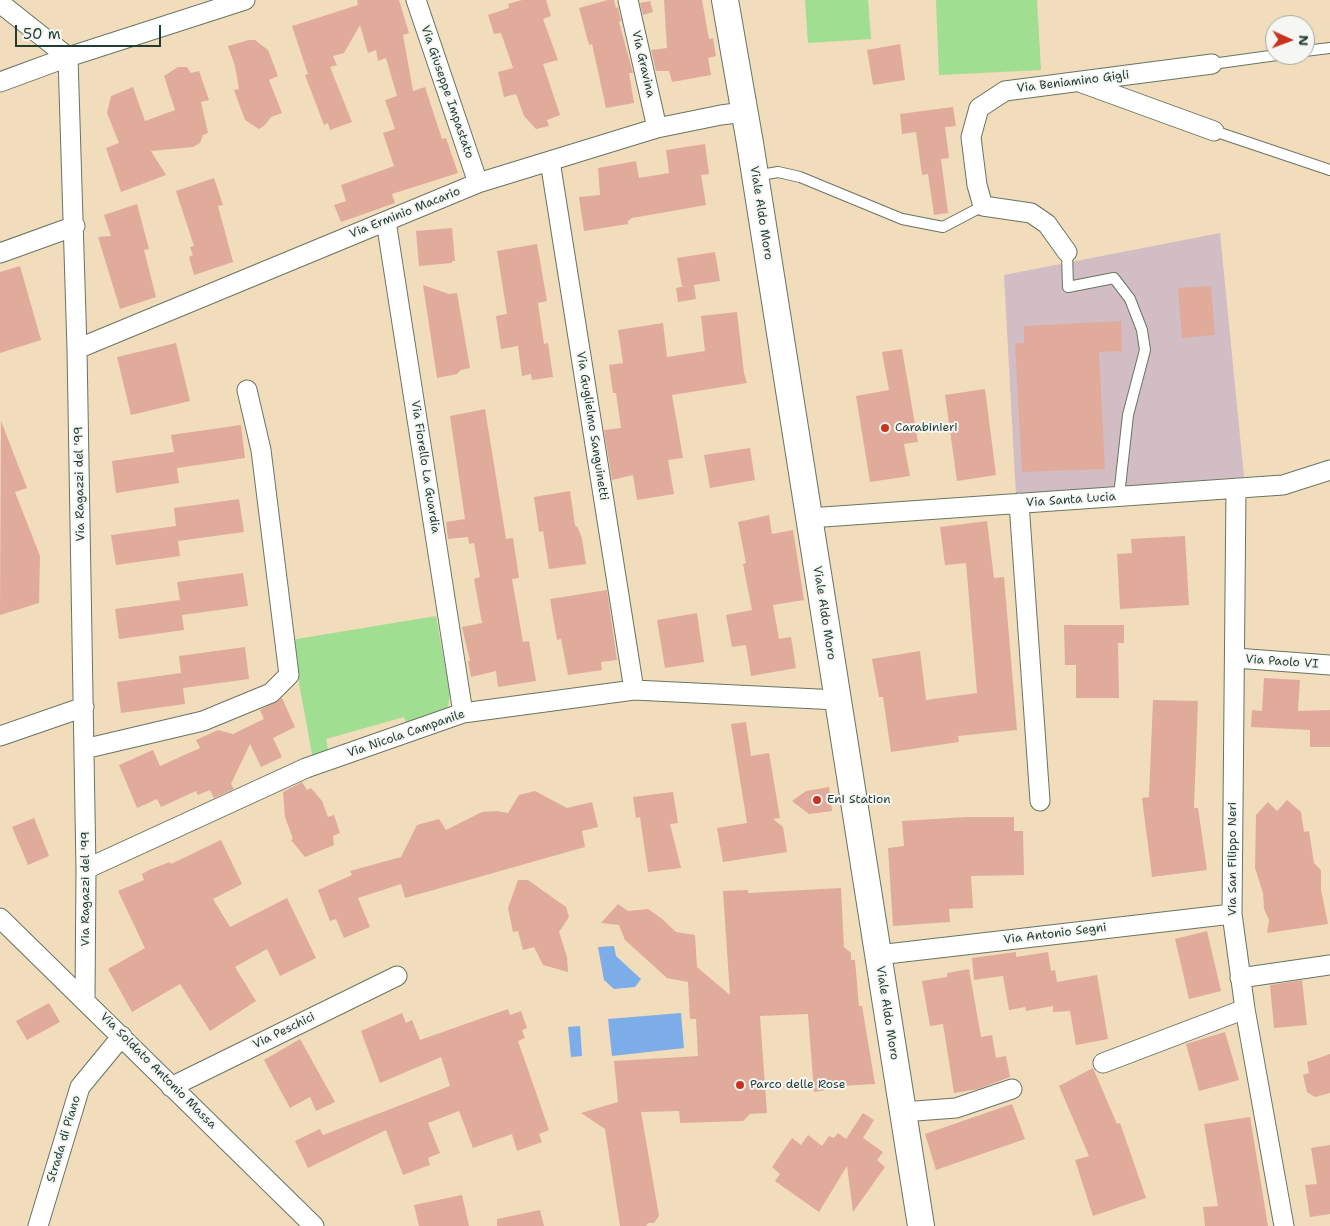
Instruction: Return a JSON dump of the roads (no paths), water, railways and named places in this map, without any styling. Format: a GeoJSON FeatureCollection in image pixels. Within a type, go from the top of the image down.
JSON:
{"type":"FeatureCollection","features":[{"type":"Feature","properties":{"kind":"main road","name":"Viale Aldo Moro"},"geometry":{"type":"LineString","coordinates":[[725,0],[756,176],[920,1226]]}},
{"type":"Feature","properties":{"kind":"street"},"geometry":{"type":"LineString","coordinates":[[0,82],[68,57],[245,0]]}},
{"type":"Feature","properties":{"kind":"street","name":"Via Giuseppe Impastato"},"geometry":{"type":"LineString","coordinates":[[416,0],[478,183]]}},
{"type":"Feature","properties":{"kind":"street","name":"Via Gravina"},"geometry":{"type":"LineString","coordinates":[[628,0],[657,128]]}},
{"type":"Feature","properties":{"kind":"street"},"geometry":{"type":"LineString","coordinates":[[0,2],[68,57]]}},
{"type":"Feature","properties":{"kind":"street","name":"Via Ragazzi del '99"},"geometry":{"type":"LineString","coordinates":[[68,57],[75,226],[84,707],[85,999]]}},
{"type":"Feature","properties":{"kind":"street","name":"Via Beniamino Gigli"},"geometry":{"type":"LineString","coordinates":[[984,206],[977,186],[971,137],[979,108],[1005,90],[1212,64]]}},
{"type":"Feature","properties":{"kind":"street"},"geometry":{"type":"LineString","coordinates":[[1078,82],[1214,131]]}},
{"type":"Feature","properties":{"kind":"street","name":"Via Erminio Macario"},"geometry":{"type":"LineString","coordinates":[[77,349],[478,183],[657,128],[744,112]]}},
{"type":"Feature","properties":{"kind":"street","name":"Via Guglielmo Sanguinetti"},"geometry":{"type":"LineString","coordinates":[[550,161],[634,690]]}},
{"type":"Feature","properties":{"kind":"street"},"geometry":{"type":"LineString","coordinates":[[984,206],[1031,213],[1047,224],[1067,252]]}},
{"type":"Feature","properties":{"kind":"street","name":"Via Fiorello La Guardia"},"geometry":{"type":"LineString","coordinates":[[386,221],[464,713]]}},
{"type":"Feature","properties":{"kind":"street"},"geometry":{"type":"LineString","coordinates":[[0,253],[75,226]]}},
{"type":"Feature","properties":{"kind":"street"},"geometry":{"type":"LineString","coordinates":[[84,749],[203,721],[270,693],[289,676],[261,450],[247,390]]}},
{"type":"Feature","properties":{"kind":"street","name":"Via Santa Lucia"},"geometry":{"type":"LineString","coordinates":[[810,518],[1283,485],[1330,470]]}},
{"type":"Feature","properties":{"kind":"street","name":"Via San Filippo Neri"},"geometry":{"type":"LineString","coordinates":[[1236,488],[1232,914],[1245,1009],[1284,1226]]}},
{"type":"Feature","properties":{"kind":"street"},"geometry":{"type":"LineString","coordinates":[[1019,504],[1040,801]]}},
{"type":"Feature","properties":{"kind":"street","name":"Via Paolo VI"},"geometry":{"type":"LineString","coordinates":[[1235,658],[1330,665]]}},
{"type":"Feature","properties":{"kind":"street","name":"Via Nicola Campanile"},"geometry":{"type":"LineString","coordinates":[[86,868],[306,768],[464,713],[634,690],[838,700]]}},
{"type":"Feature","properties":{"kind":"street"},"geometry":{"type":"LineString","coordinates":[[0,736],[84,707]]}},
{"type":"Feature","properties":{"kind":"street","name":"Via Antonio Segni"},"geometry":{"type":"LineString","coordinates":[[878,955],[1232,914]]}},
{"type":"Feature","properties":{"kind":"street","name":"Via Soldato Antonio Massa"},"geometry":{"type":"LineString","coordinates":[[0,918],[85,999],[171,1087],[295,1205],[314,1226]]}},
{"type":"Feature","properties":{"kind":"street"},"geometry":{"type":"LineString","coordinates":[[1240,978],[1330,965]]}},
{"type":"Feature","properties":{"kind":"street","name":"Via Peschici"},"geometry":{"type":"LineString","coordinates":[[171,1087],[397,976]]}},
{"type":"Feature","properties":{"kind":"street"},"geometry":{"type":"LineString","coordinates":[[1103,1063],[1245,1009]]}},
{"type":"Feature","properties":{"kind":"street","name":"Strada di Piano"},"geometry":{"type":"LineString","coordinates":[[38,1226],[80,1088],[122,1036]]}},
{"type":"Feature","properties":{"kind":"street"},"geometry":{"type":"LineString","coordinates":[[902,1112],[956,1108],[1012,1089]]}},
{"type":"Feature","properties":{"kind":"lane"},"geometry":{"type":"LineString","coordinates":[[1315,50],[1330,48]]}},
{"type":"Feature","properties":{"kind":"lane"},"geometry":{"type":"LineString","coordinates":[[1212,64],[1265,57]]}},
{"type":"Feature","properties":{"kind":"lane"},"geometry":{"type":"LineString","coordinates":[[1214,131],[1330,170]]}},
{"type":"Feature","properties":{"kind":"lane"},"geometry":{"type":"LineString","coordinates":[[756,176],[778,172],[800,177],[902,219],[943,227],[984,206]]}},
{"type":"Feature","properties":{"kind":"lane"},"geometry":{"type":"LineString","coordinates":[[1067,252],[1068,287],[1114,278],[1130,299],[1142,330],[1145,350],[1128,415],[1119,496]]}},
{"type":"Feature","properties":{"kind":"water"},"geometry":{"type":"Polygon","coordinates":[[[614,946],[616,956],[641,979],[635,987],[614,989],[604,980],[598,947],[614,946]]]}},
{"type":"Feature","properties":{"kind":"water"},"geometry":{"type":"Polygon","coordinates":[[[681,1013],[684,1048],[612,1056],[608,1019],[681,1013]]]}},
{"type":"Feature","properties":{"kind":"water"},"geometry":{"type":"Polygon","coordinates":[[[580,1026],[582,1056],[571,1057],[568,1027],[580,1026]]]}},
{"type":"Feature","properties":{"kind":"place","name":"Carabinieri"},"geometry":{"type":"Point","coordinates":[885,428]}},
{"type":"Feature","properties":{"kind":"place","name":"Eni Station"},"geometry":{"type":"Point","coordinates":[817,800]}},
{"type":"Feature","properties":{"kind":"place","name":"Parco delle Rose"},"geometry":{"type":"Point","coordinates":[740,1085]}}]}
